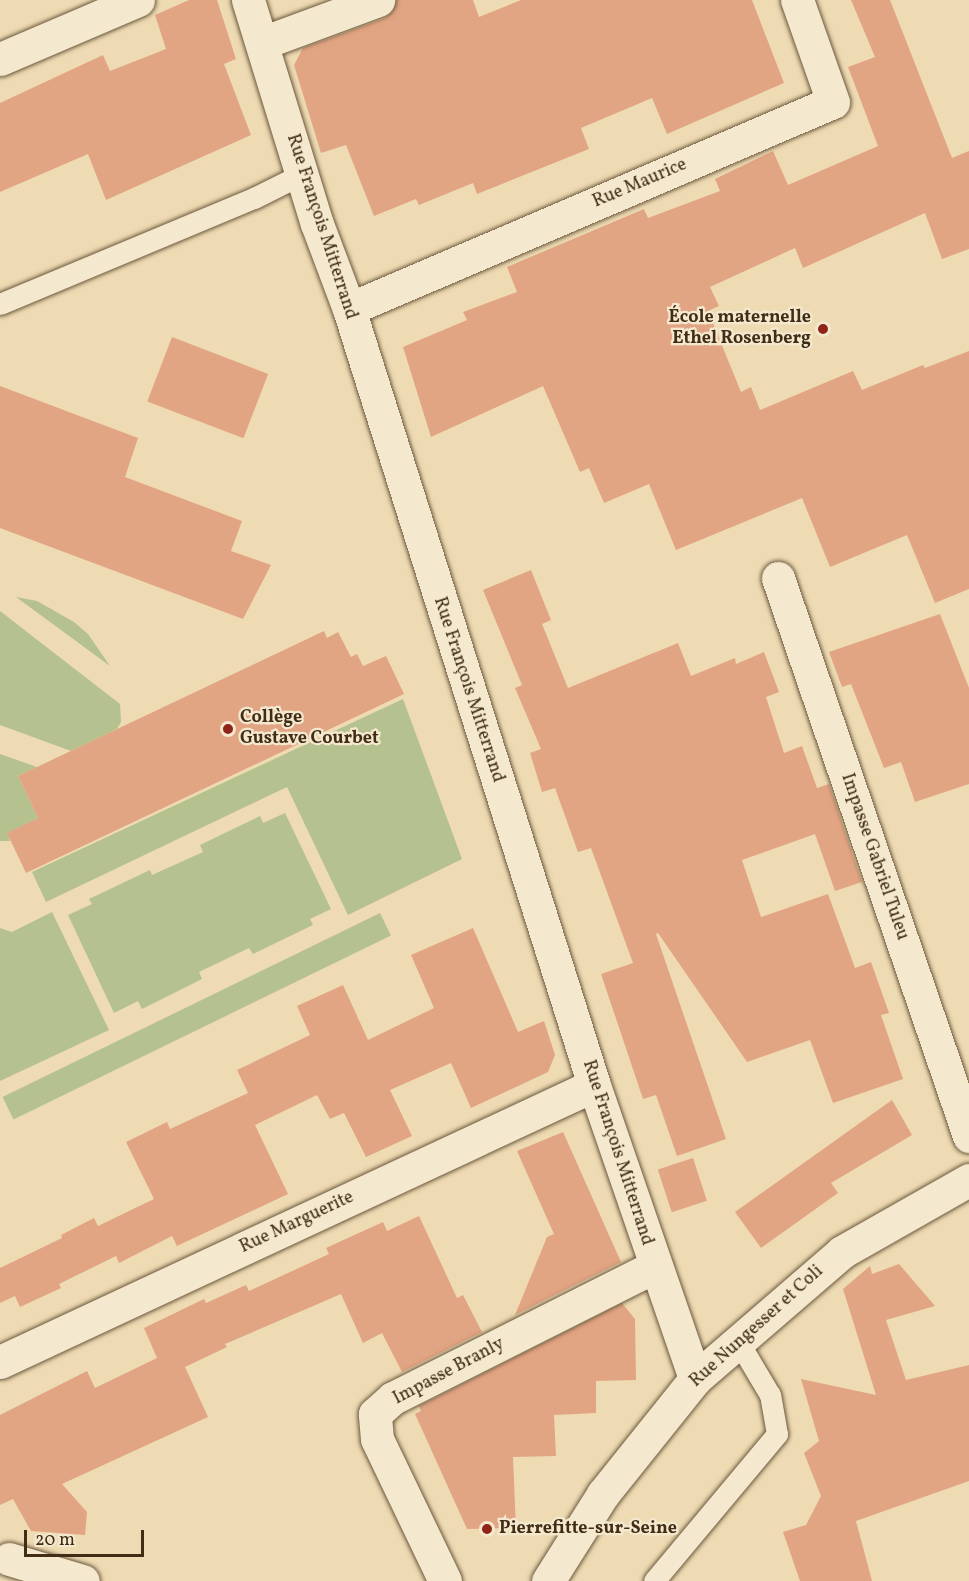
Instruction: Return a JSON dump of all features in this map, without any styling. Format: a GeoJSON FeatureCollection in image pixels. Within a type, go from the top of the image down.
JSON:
{"type":"FeatureCollection","features":[{"type":"Feature","properties":{"kind":"street"},"geometry":{"type":"LineString","coordinates":[[0,59],[138,0]]}},
{"type":"Feature","properties":{"kind":"street","name":"Rue François Mitterrand"},"geometry":{"type":"LineString","coordinates":[[248,0],[302,174],[349,309],[594,1085],[695,1379]]}},
{"type":"Feature","properties":{"kind":"street"},"geometry":{"type":"LineString","coordinates":[[262,43],[378,0]]}},
{"type":"Feature","properties":{"kind":"street","name":"Rue Maurice"},"geometry":{"type":"LineString","coordinates":[[349,309],[833,102],[797,0]]}},
{"type":"Feature","properties":{"kind":"street","name":"Impasse Gabriel Tuleu"},"geometry":{"type":"LineString","coordinates":[[778,578],[969,1136]]}},
{"type":"Feature","properties":{"kind":"street","name":"Rue Marguerite"},"geometry":{"type":"LineString","coordinates":[[0,1362],[594,1085]]}},
{"type":"Feature","properties":{"kind":"street","name":"Rue Nungesser et Coli"},"geometry":{"type":"LineString","coordinates":[[548,1581],[603,1494],[695,1379],[842,1252],[969,1180]]}},
{"type":"Feature","properties":{"kind":"street","name":"Impasse Branly"},"geometry":{"type":"LineString","coordinates":[[445,1581],[377,1439],[375,1414],[393,1398],[655,1266]]}},
{"type":"Feature","properties":{"kind":"street"},"geometry":{"type":"LineString","coordinates":[[9,1560],[83,1581]]}},
{"type":"Feature","properties":{"kind":"lane"},"geometry":{"type":"LineString","coordinates":[[0,304],[254,198],[302,174]]}},
{"type":"Feature","properties":{"kind":"lane"},"geometry":{"type":"LineString","coordinates":[[654,1581],[777,1434],[770,1395],[738,1341]]}},
{"type":"Feature","properties":{"kind":"green space"},"geometry":{"type":"Polygon","coordinates":[[[16,597],[37,601],[74,622],[88,634],[110,666],[16,597]]]}},
{"type":"Feature","properties":{"kind":"green space"},"geometry":{"type":"Polygon","coordinates":[[[0,611],[120,704],[121,722],[117,729],[71,751],[0,725],[0,611]]]}},
{"type":"Feature","properties":{"kind":"green space"},"geometry":{"type":"Polygon","coordinates":[[[403,699],[462,859],[348,915],[287,787],[46,902],[32,872],[403,699]]]}},
{"type":"Feature","properties":{"kind":"green space"},"geometry":{"type":"Polygon","coordinates":[[[0,754],[37,767],[18,776],[38,818],[8,833],[10,841],[0,841],[0,754]]]}},
{"type":"Feature","properties":{"kind":"green space"},"geometry":{"type":"Polygon","coordinates":[[[285,813],[331,909],[310,919],[313,925],[253,954],[249,948],[199,972],[202,979],[142,1009],[138,1001],[114,1013],[68,915],[92,904],[89,899],[150,870],[152,875],[203,852],[200,845],[260,816],[263,823],[285,813]]]}},
{"type":"Feature","properties":{"kind":"green space"},"geometry":{"type":"Polygon","coordinates":[[[52,912],[109,1030],[0,1081],[0,928],[12,932],[52,912]]]}},
{"type":"Feature","properties":{"kind":"green space"},"geometry":{"type":"Polygon","coordinates":[[[380,913],[391,935],[13,1120],[3,1097],[380,913]]]}},
{"type":"Feature","properties":{"kind":"building"},"geometry":{"type":"Polygon","coordinates":[[[189,0],[217,0],[236,59],[224,64],[251,135],[106,200],[88,154],[0,192],[0,103],[103,55],[110,71],[166,49],[155,15],[189,0]]]}},
{"type":"Feature","properties":{"kind":"building"},"geometry":{"type":"Polygon","coordinates":[[[396,0],[473,0],[479,17],[521,0],[752,0],[784,83],[667,134],[652,98],[581,128],[589,149],[477,194],[473,183],[419,205],[416,199],[374,216],[346,145],[321,153],[294,65],[303,48],[385,18],[393,11],[396,0]]]}},
{"type":"Feature","properties":{"kind":"building"},"geometry":{"type":"Polygon","coordinates":[[[851,0],[890,0],[952,158],[969,151],[969,249],[942,259],[925,213],[803,268],[795,248],[710,287],[719,306],[708,311],[741,392],[751,387],[760,410],[853,371],[862,390],[923,365],[925,368],[969,351],[969,589],[935,603],[907,535],[830,567],[802,498],[676,550],[649,484],[604,503],[589,468],[580,472],[543,386],[431,437],[403,347],[467,320],[463,312],[517,292],[507,267],[644,209],[648,218],[720,191],[715,179],[773,151],[788,185],[878,146],[848,67],[875,57],[851,0]]]}},
{"type":"Feature","properties":{"kind":"building"},"geometry":{"type":"Polygon","coordinates":[[[172,337],[268,374],[243,438],[147,401],[172,337]]]}},
{"type":"Feature","properties":{"kind":"building"},"geometry":{"type":"Polygon","coordinates":[[[0,386],[138,438],[125,477],[242,521],[231,551],[271,565],[243,619],[0,528],[0,386]]]}},
{"type":"Feature","properties":{"kind":"building"},"geometry":{"type":"Polygon","coordinates":[[[531,570],[551,620],[542,624],[568,688],[678,643],[691,676],[735,658],[736,664],[764,652],[779,692],[766,697],[784,753],[802,746],[817,788],[829,784],[862,882],[835,891],[815,834],[742,860],[761,917],[828,894],[855,968],[871,962],[889,1013],[881,1015],[903,1079],[833,1103],[810,1040],[747,1062],[658,933],[656,934],[726,1139],[677,1156],[656,1095],[643,1099],[601,974],[633,963],[591,848],[578,852],[555,788],[542,792],[530,753],[541,749],[515,688],[522,685],[483,590],[531,570]]]}},
{"type":"Feature","properties":{"kind":"building"},"geometry":{"type":"Polygon","coordinates":[[[940,614],[969,688],[969,784],[915,802],[901,762],[884,768],[851,684],[842,687],[829,652],[940,614]]]}},
{"type":"Feature","properties":{"kind":"building"},"geometry":{"type":"Polygon","coordinates":[[[324,631],[327,638],[338,632],[351,657],[357,654],[363,666],[386,656],[404,694],[26,873],[7,833],[38,818],[18,776],[324,631]]]}},
{"type":"Feature","properties":{"kind":"building"},"geometry":{"type":"Polygon","coordinates":[[[473,928],[518,1032],[544,1021],[555,1055],[548,1072],[471,1108],[451,1063],[390,1090],[412,1136],[366,1157],[344,1113],[330,1119],[317,1095],[255,1125],[288,1194],[177,1246],[172,1236],[119,1263],[116,1256],[59,1284],[61,1288],[20,1307],[15,1296],[0,1303],[0,1268],[62,1238],[61,1235],[94,1218],[98,1226],[154,1199],[126,1142],[167,1122],[170,1129],[248,1093],[237,1070],[310,1035],[297,1006],[343,985],[368,1040],[434,1008],[411,955],[473,928]]]}},
{"type":"Feature","properties":{"kind":"building"},"geometry":{"type":"Polygon","coordinates":[[[892,1100],[912,1135],[831,1183],[838,1193],[761,1248],[735,1212],[892,1100]]]}},
{"type":"Feature","properties":{"kind":"building"},"geometry":{"type":"Polygon","coordinates":[[[563,1132],[621,1262],[515,1315],[547,1237],[554,1234],[517,1151],[563,1132]]]}},
{"type":"Feature","properties":{"kind":"building"},"geometry":{"type":"Polygon","coordinates":[[[693,1158],[707,1201],[672,1212],[658,1169],[693,1158]]]}},
{"type":"Feature","properties":{"kind":"building"},"geometry":{"type":"Polygon","coordinates":[[[419,1216],[457,1298],[463,1295],[482,1332],[402,1372],[382,1333],[363,1343],[341,1294],[225,1344],[227,1347],[185,1367],[208,1417],[62,1484],[87,1512],[85,1535],[31,1531],[13,1499],[0,1505],[0,1415],[87,1371],[95,1388],[157,1358],[144,1328],[204,1299],[206,1303],[246,1285],[249,1291],[329,1254],[326,1248],[383,1222],[387,1231],[419,1216]]]}},
{"type":"Feature","properties":{"kind":"building"},"geometry":{"type":"Polygon","coordinates":[[[899,1264],[935,1306],[886,1320],[906,1380],[969,1365],[969,1481],[856,1521],[872,1581],[800,1581],[783,1532],[806,1525],[821,1496],[804,1453],[819,1441],[801,1379],[876,1395],[843,1289],[870,1266],[872,1274],[899,1264]]]}},
{"type":"Feature","properties":{"kind":"building"},"geometry":{"type":"Polygon","coordinates":[[[622,1303],[635,1319],[636,1380],[596,1381],[596,1413],[554,1415],[556,1456],[513,1457],[516,1528],[467,1529],[415,1414],[421,1411],[419,1406],[622,1303]]]}},
{"type":"Feature","properties":{"kind":"place","name":"École maternelle Ethel Rosenberg"},"geometry":{"type":"Point","coordinates":[823,329]}},
{"type":"Feature","properties":{"kind":"place","name":"Collège Gustave Courbet"},"geometry":{"type":"Point","coordinates":[228,729]}},
{"type":"Feature","properties":{"kind":"place","name":"Pierrefitte-sur-Seine"},"geometry":{"type":"Point","coordinates":[487,1529]}}]}
